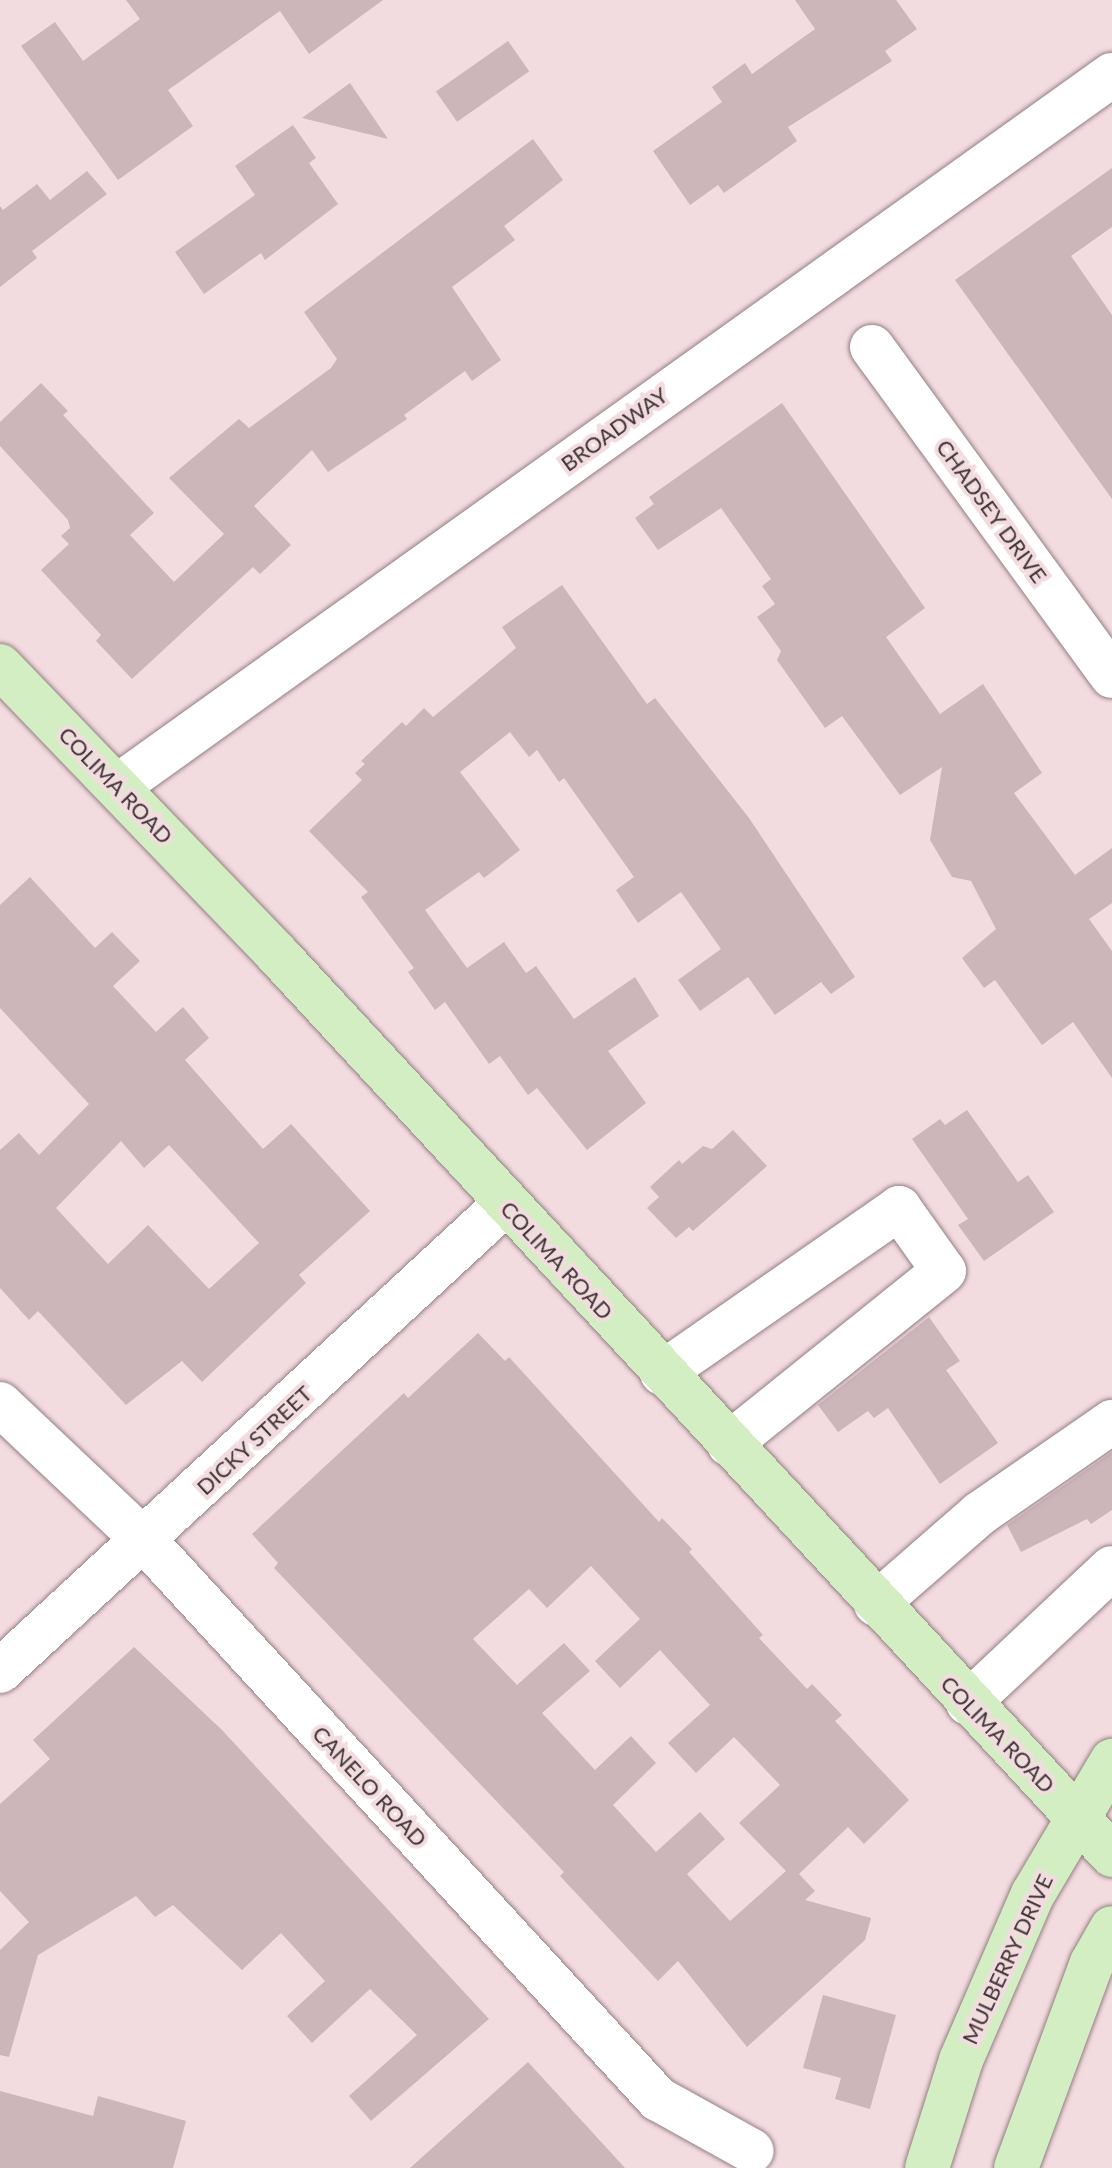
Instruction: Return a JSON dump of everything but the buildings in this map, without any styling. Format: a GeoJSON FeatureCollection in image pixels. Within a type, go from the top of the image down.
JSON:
{"type":"FeatureCollection","features":[{"type":"Feature","properties":{"kind":"main road","name":"COLIMA ROAD"},"geometry":{"type":"LineString","coordinates":[[0,666],[118,786],[1112,1855]]}},
{"type":"Feature","properties":{"kind":"main road","name":"MULBERRY DRIVE"},"geometry":{"type":"LineString","coordinates":[[927,2168],[967,2046],[1033,1894],[1112,1761]]}},
{"type":"Feature","properties":{"kind":"main road"},"geometry":{"type":"LineString","coordinates":[[1016,2168],[1092,1963],[1112,1928]]}},
{"type":"Feature","properties":{"kind":"street","name":"BROADWAY"},"geometry":{"type":"LineString","coordinates":[[118,786],[1112,75]]}},
{"type":"Feature","properties":{"kind":"street","name":"CHADSEY DRIVE"},"geometry":{"type":"LineString","coordinates":[[872,347],[1112,676]]}},
{"type":"Feature","properties":{"kind":"street","name":"DICKY STREET"},"geometry":{"type":"LineString","coordinates":[[0,1671],[146,1542],[505,1204]]}},
{"type":"Feature","properties":{"kind":"street"},"geometry":{"type":"LineString","coordinates":[[662,1373],[899,1208],[944,1271],[729,1444]]}},
{"type":"Feature","properties":{"kind":"street","name":"CANELO ROAD"},"geometry":{"type":"LineString","coordinates":[[0,1404],[146,1542],[658,2099],[752,2151]]}},
{"type":"Feature","properties":{"kind":"street"},"geometry":{"type":"LineString","coordinates":[[876,1604],[991,1504],[1112,1422]]}},
{"type":"Feature","properties":{"kind":"street"},"geometry":{"type":"LineString","coordinates":[[968,1703],[1112,1568]]}}]}
